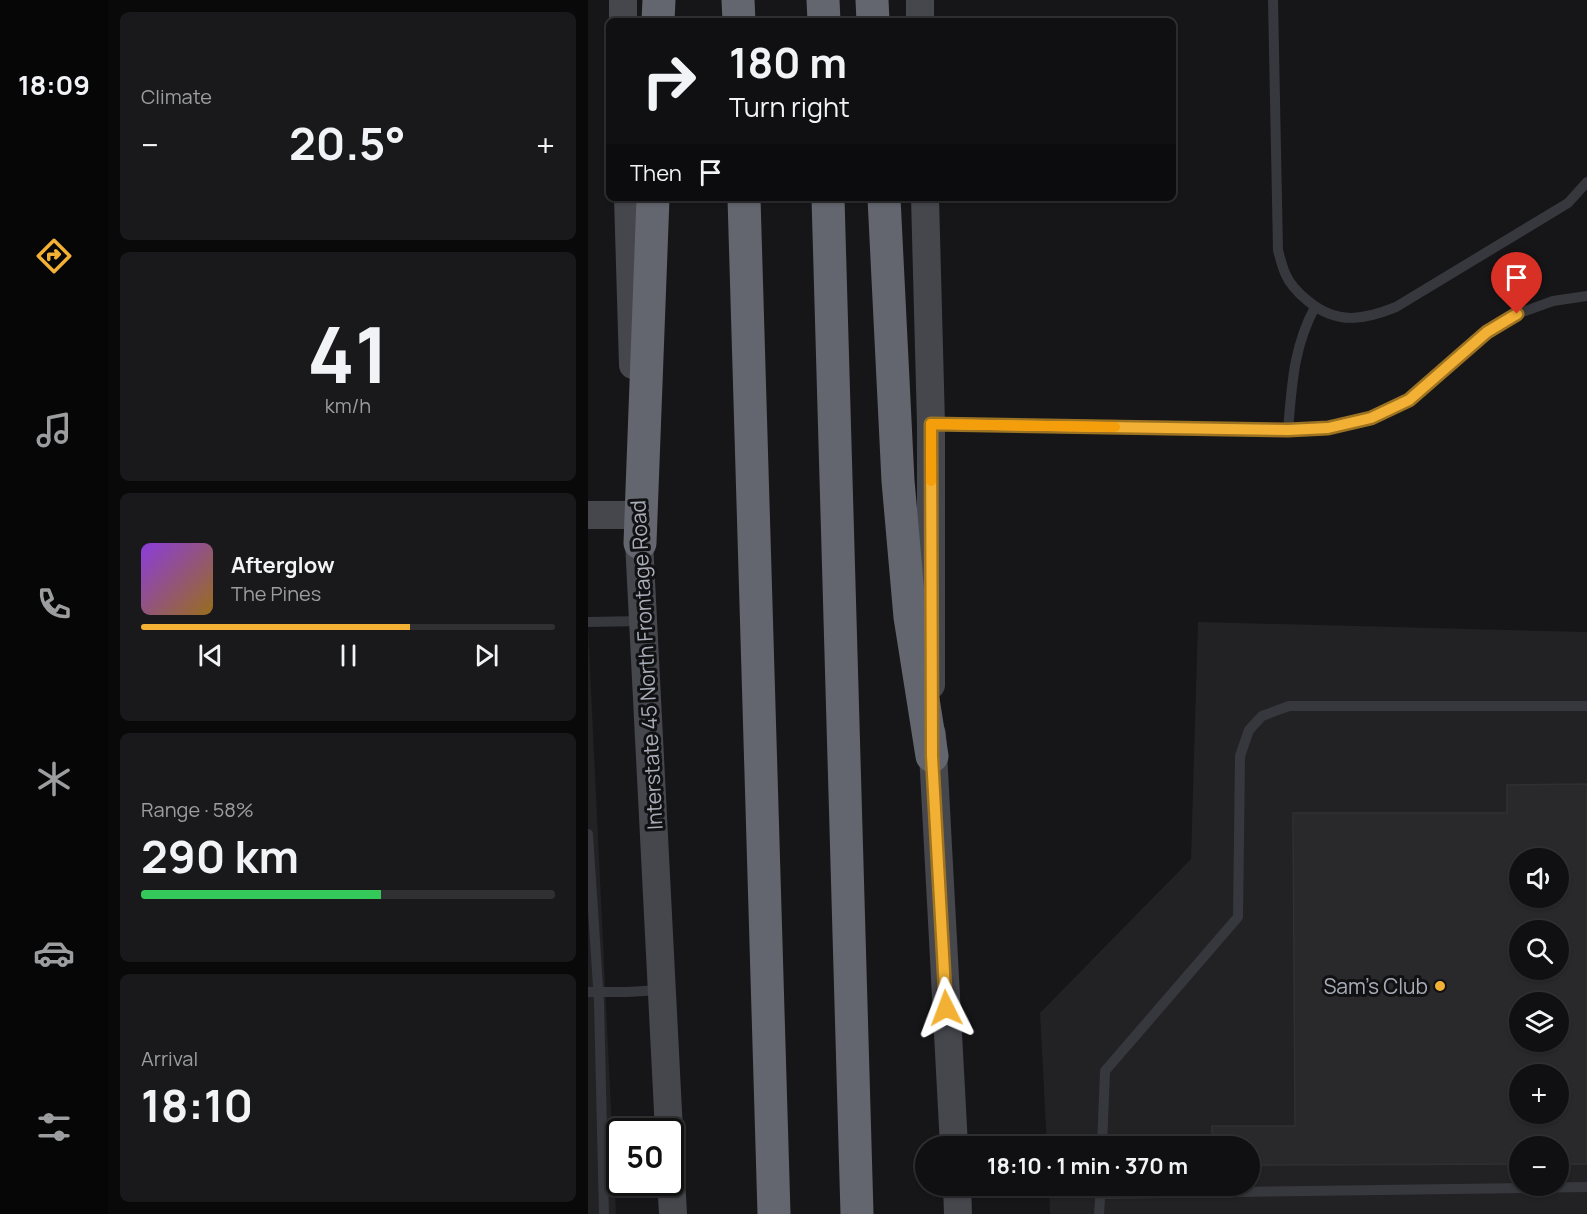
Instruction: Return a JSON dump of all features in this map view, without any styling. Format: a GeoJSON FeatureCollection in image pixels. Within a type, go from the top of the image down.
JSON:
{"type":"FeatureCollection","features":[{"type":"Feature","properties":{"kind":"highway"},"geometry":{"type":"LineString","coordinates":[[658,18],[659,0]]}},
{"type":"Feature","properties":{"kind":"highway"},"geometry":{"type":"LineString","coordinates":[[738,0],[739,18]]}},
{"type":"Feature","properties":{"kind":"highway"},"geometry":{"type":"LineString","coordinates":[[823,0],[824,18]]}},
{"type":"Feature","properties":{"kind":"highway"},"geometry":{"type":"LineString","coordinates":[[872,0],[873,18]]}},
{"type":"Feature","properties":{"kind":"highway"},"geometry":{"type":"LineString","coordinates":[[639,529],[653,201]]}},
{"type":"Feature","properties":{"kind":"highway"},"geometry":{"type":"LineString","coordinates":[[744,201],[774,1214]]}},
{"type":"Feature","properties":{"kind":"highway"},"geometry":{"type":"LineString","coordinates":[[828,201],[857,1214]]}},
{"type":"Feature","properties":{"kind":"highway"},"geometry":{"type":"LineString","coordinates":[[884,201],[898,481],[910,617],[932,756]]}},
{"type":"Feature","properties":{"kind":"main road"},"geometry":{"type":"LineString","coordinates":[[623,0],[623,18]]}},
{"type":"Feature","properties":{"kind":"main road"},"geometry":{"type":"LineString","coordinates":[[920,0],[920,18]]}},
{"type":"Feature","properties":{"kind":"main road","name":"Interstate 45 North Frontage Road"},"geometry":{"type":"LineString","coordinates":[[628,201],[643,621],[668,1118]]}},
{"type":"Feature","properties":{"kind":"main road"},"geometry":{"type":"LineString","coordinates":[[925,201],[931,424],[932,756],[953,1136]]}},
{"type":"Feature","properties":{"kind":"main road"},"geometry":{"type":"LineString","coordinates":[[588,515],[639,529]]}},
{"type":"Feature","properties":{"kind":"main road"},"geometry":{"type":"LineString","coordinates":[[672,1196],[673,1214]]}},
{"type":"Feature","properties":{"kind":"main road"},"geometry":{"type":"LineString","coordinates":[[957,1196],[958,1214]]}},
{"type":"Feature","properties":{"kind":"lane"},"geometry":{"type":"LineString","coordinates":[[1272,0],[1278,250],[1285,273],[1295,291],[1315,307],[1334,317],[1353,319],[1396,307],[1568,203],[1587,182]]}},
{"type":"Feature","properties":{"kind":"lane"},"geometry":{"type":"LineString","coordinates":[[931,424],[1288,430],[1328,428],[1371,418],[1409,400],[1487,332],[1517,314],[1553,301],[1587,296]]}},
{"type":"Feature","properties":{"kind":"lane"},"geometry":{"type":"LineString","coordinates":[[1288,430],[1292,374],[1303,328],[1315,307]]}},
{"type":"Feature","properties":{"kind":"lane"},"geometry":{"type":"LineString","coordinates":[[588,621],[643,621]]}},
{"type":"Feature","properties":{"kind":"lane"},"geometry":{"type":"LineString","coordinates":[[1102,1136],[1105,1071],[1238,917],[1240,756],[1249,730],[1262,716],[1289,706],[1587,706]]}},
{"type":"Feature","properties":{"kind":"lane"},"geometry":{"type":"LineString","coordinates":[[588,834],[604,1214]]}},
{"type":"Feature","properties":{"kind":"lane"},"geometry":{"type":"LineString","coordinates":[[593,992],[627,993],[661,990]]}},
{"type":"Feature","properties":{"kind":"lane"},"geometry":{"type":"LineString","coordinates":[[1260,1189],[1587,1187]]}},
{"type":"Feature","properties":{"kind":"lane"},"geometry":{"type":"LineString","coordinates":[[1100,1196],[1100,1214]]}},
{"type":"Feature","properties":{"kind":"shaded area"},"geometry":{"type":"Polygon","coordinates":[[[1198,622],[1587,632],[1587,1214],[1050,1214],[1049,1196],[1260,1196],[1260,1136],[1046,1136],[1040,1013],[1191,859],[1198,622]]]}},
{"type":"Feature","properties":{"kind":"shaded area"},"geometry":{"type":"Polygon","coordinates":[[[588,628],[611,1118],[606,1118],[606,1196],[615,1196],[616,1214],[588,1214],[588,628]]]}},
{"type":"Feature","properties":{"kind":"building","name":"Sam's Club"},"geometry":{"type":"Polygon","coordinates":[[[1587,784],[1587,1164],[1569,1164],[1569,1136],[1509,1136],[1509,1164],[1260,1165],[1260,1136],[1212,1136],[1212,1126],[1295,1126],[1293,813],[1507,813],[1507,785],[1587,784]]]}},
{"type":"Feature","properties":{"kind":"slow traffic"},"geometry":{"type":"LineString","coordinates":[[931,481],[931,424],[1115,427]]}},
{"type":"Feature","properties":{"kind":"place","name":"Sam's Club"},"geometry":{"type":"Point","coordinates":[1440,986]}},
{"type":"Feature","properties":{"kind":"route"},"geometry":{"type":"LineString","coordinates":[[946,1008],[932,756],[931,424],[1288,430],[1328,428],[1371,418],[1409,400],[1487,332],[1517,314]]}}]}
